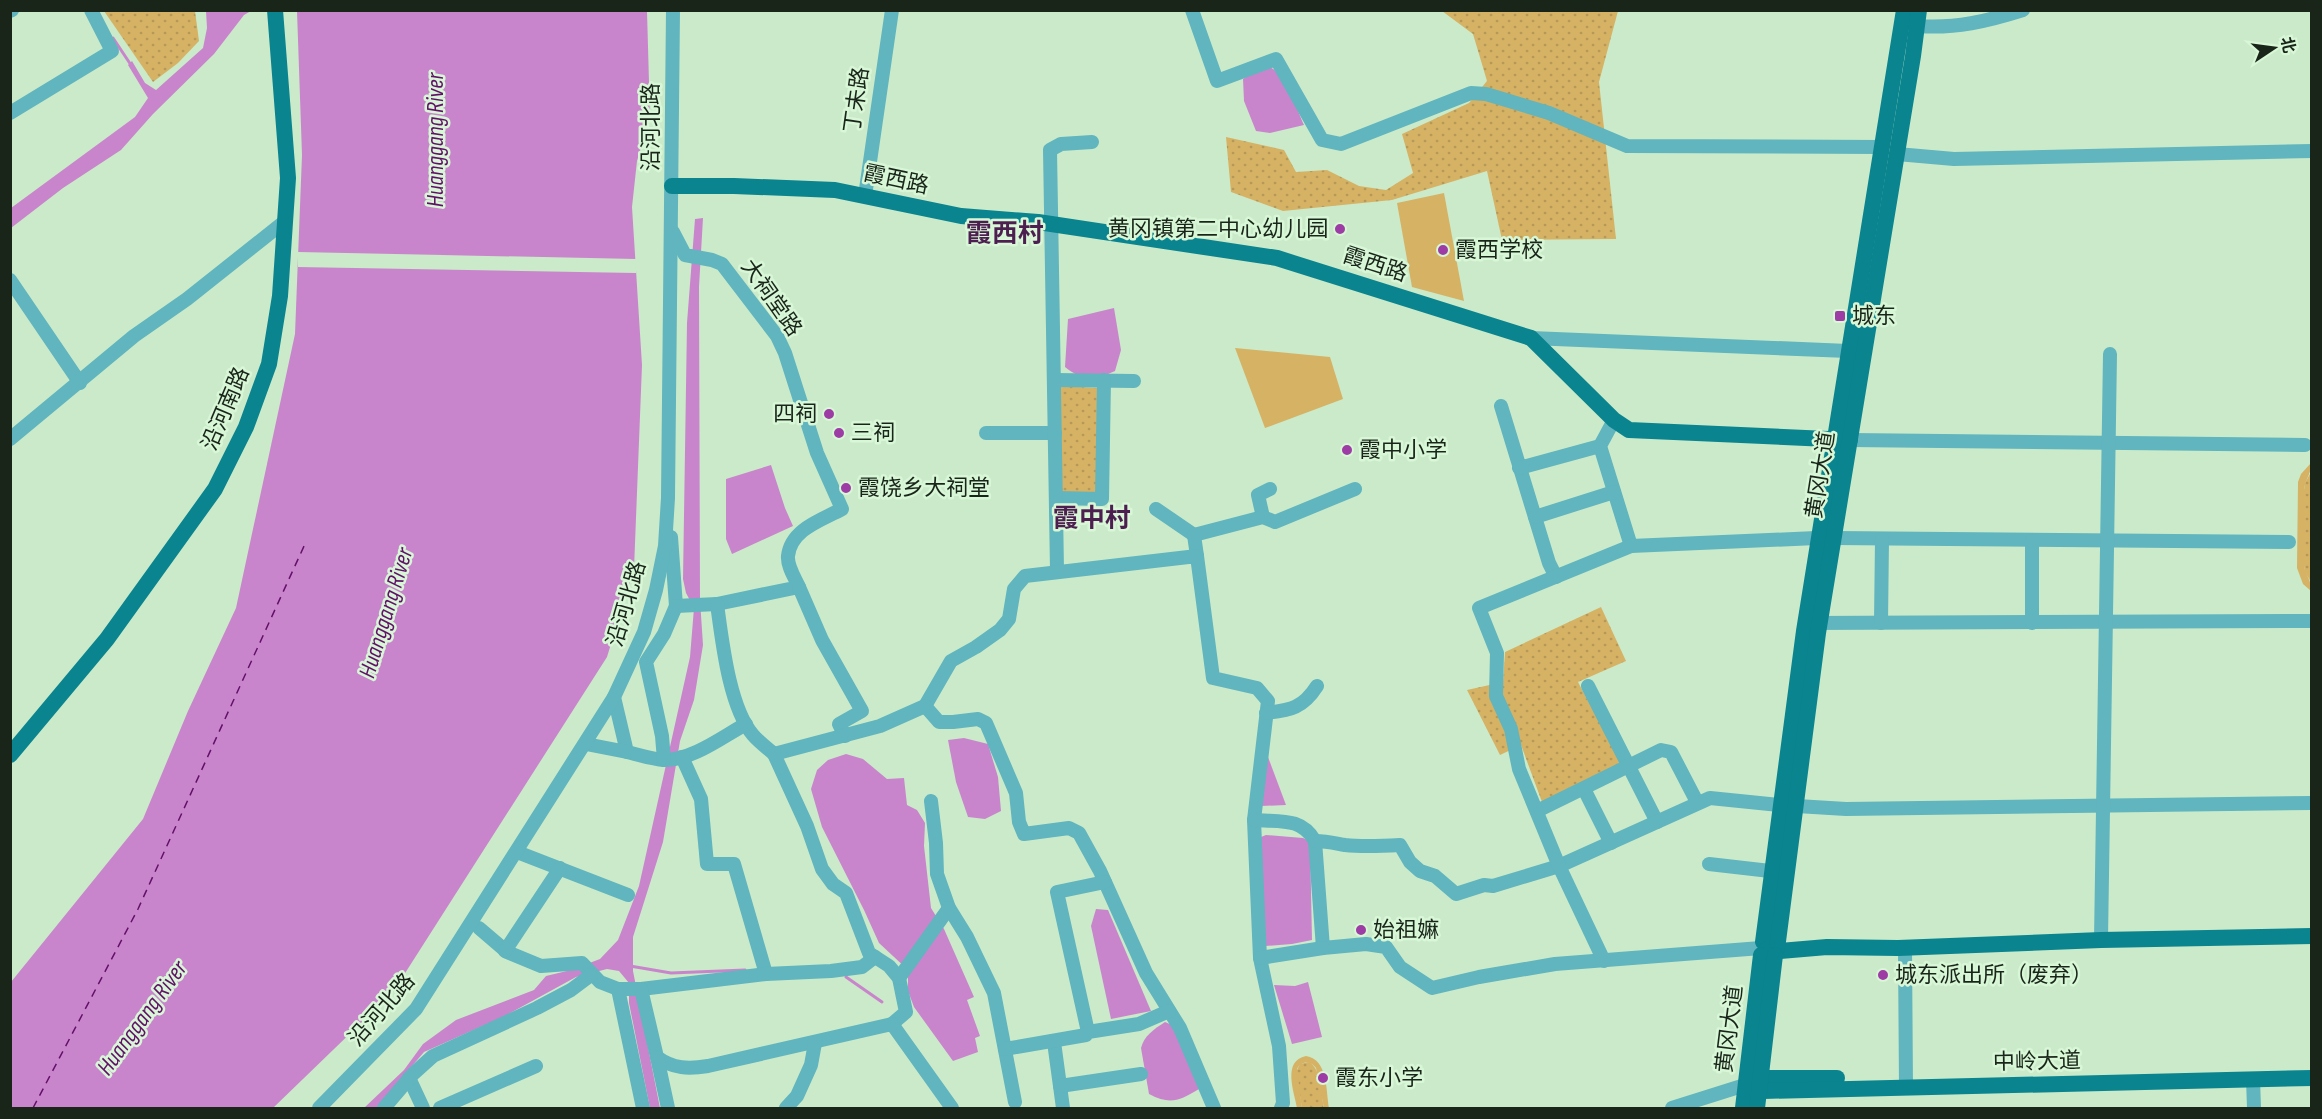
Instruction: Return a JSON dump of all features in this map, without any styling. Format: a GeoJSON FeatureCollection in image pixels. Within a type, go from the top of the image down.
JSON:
{"type":"FeatureCollection","features":[{"type":"Feature","properties":{"kind":"main road","name":"沿河南路"},"geometry":{"type":"LineString","coordinates":[[12,752],[107,639],[215,489],[246,427],[269,363],[280,296],[288,178],[275,10]]}},
{"type":"Feature","properties":{"kind":"main road","name":"黄冈大道"},"geometry":{"type":"LineString","coordinates":[[1757,1108],[1767,950],[1804,631],[1904,10]]}},
{"type":"Feature","properties":{"kind":"main road","name":"黄冈大道"},"geometry":{"type":"LineString","coordinates":[[1743,1108],[1918,18]]}},
{"type":"Feature","properties":{"kind":"main road","name":"霞西路"},"geometry":{"type":"LineString","coordinates":[[672,186],[835,190],[961,216],[1051,224],[1277,258],[1531,338],[1614,420],[1629,430],[1850,440]]}},
{"type":"Feature","properties":{"kind":"main road"},"geometry":{"type":"LineString","coordinates":[[1767,950],[2312,936]]}},
{"type":"Feature","properties":{"kind":"main road","name":"中岭大道"},"geometry":{"type":"LineString","coordinates":[[1906,1083],[2312,1068]]}},
{"type":"Feature","properties":{"kind":"main road","name":"中岭大道"},"geometry":{"type":"LineString","coordinates":[[1764,1084],[2312,1077]]}},
{"type":"Feature","properties":{"kind":"street"},"geometry":{"type":"LineString","coordinates":[[10,113],[112,51],[91,10]]}},
{"type":"Feature","properties":{"kind":"street","name":"沿河北路"},"geometry":{"type":"LineString","coordinates":[[319,1108],[416,1009],[586,744],[614,697],[644,632],[665,546],[669,498],[673,10]]}},
{"type":"Feature","properties":{"kind":"street","name":"丁未路"},"geometry":{"type":"LineString","coordinates":[[865,196],[892,10]]}},
{"type":"Feature","properties":{"kind":"street"},"geometry":{"type":"LineString","coordinates":[[1192,10],[1217,81],[1276,59],[1322,140],[1330,142],[1341,144],[1471,93],[1478,93],[1549,113],[1627,146],[1881,147]]}},
{"type":"Feature","properties":{"kind":"street"},"geometry":{"type":"LineString","coordinates":[[1918,18],[1940,27],[1981,23],[2023,10]]}},
{"type":"Feature","properties":{"kind":"street"},"geometry":{"type":"LineString","coordinates":[[1057,570],[1050,150],[1061,144],[1092,142]]}},
{"type":"Feature","properties":{"kind":"street"},"geometry":{"type":"LineString","coordinates":[[1897,154],[1954,159],[2312,151]]}},
{"type":"Feature","properties":{"kind":"street"},"geometry":{"type":"LineString","coordinates":[[10,439],[134,336],[188,299],[284,222]]}},
{"type":"Feature","properties":{"kind":"street","name":"大祠堂路"},"geometry":{"type":"LineString","coordinates":[[672,230],[685,255],[722,264],[777,336],[785,353],[817,453],[842,509],[801,531],[794,541],[788,557],[790,568],[799,587]]}},
{"type":"Feature","properties":{"kind":"street"},"geometry":{"type":"LineString","coordinates":[[10,280],[80,383]]}},
{"type":"Feature","properties":{"kind":"street"},"geometry":{"type":"LineString","coordinates":[[1531,338],[1848,351]]}},
{"type":"Feature","properties":{"kind":"street"},"geometry":{"type":"LineString","coordinates":[[2101,940],[2109,541],[2110,354]]}},
{"type":"Feature","properties":{"kind":"street"},"geometry":{"type":"LineString","coordinates":[[1054,380],[1134,381]]}},
{"type":"Feature","properties":{"kind":"street"},"geometry":{"type":"LineString","coordinates":[[1056,498],[1102,499],[1104,380]]}},
{"type":"Feature","properties":{"kind":"street"},"geometry":{"type":"LineString","coordinates":[[1501,406],[1519,468],[1556,577]]}},
{"type":"Feature","properties":{"kind":"street"},"geometry":{"type":"LineString","coordinates":[[1614,420],[1600,446],[1631,546]]}},
{"type":"Feature","properties":{"kind":"street"},"geometry":{"type":"LineString","coordinates":[[986,433],[1055,433]]}},
{"type":"Feature","properties":{"kind":"street"},"geometry":{"type":"LineString","coordinates":[[1850,440],[2305,445]]}},
{"type":"Feature","properties":{"kind":"street"},"geometry":{"type":"LineString","coordinates":[[1519,468],[1600,446]]}},
{"type":"Feature","properties":{"kind":"street"},"geometry":{"type":"LineString","coordinates":[[1263,517],[1258,495],[1270,489]]}},
{"type":"Feature","properties":{"kind":"street"},"geometry":{"type":"LineString","coordinates":[[1194,535],[1263,517],[1275,522],[1355,489]]}},
{"type":"Feature","properties":{"kind":"street"},"geometry":{"type":"LineString","coordinates":[[1535,517],[1614,492]]}},
{"type":"Feature","properties":{"kind":"street"},"geometry":{"type":"LineString","coordinates":[[669,498],[676,606],[664,634],[646,662],[662,736],[673,758],[701,800],[707,864],[734,864],[766,974]]}},
{"type":"Feature","properties":{"kind":"street"},"geometry":{"type":"LineString","coordinates":[[1156,509],[1194,535],[1213,678],[1257,688],[1268,701],[1254,820],[1260,958],[1279,1046],[1283,1103],[1281,1108]]}},
{"type":"Feature","properties":{"kind":"street"},"geometry":{"type":"LineString","coordinates":[[1604,961],[1559,866],[1519,769],[1511,729],[1496,696],[1497,653],[1479,608],[1631,546],[1816,538]]}},
{"type":"Feature","properties":{"kind":"street"},"geometry":{"type":"LineString","coordinates":[[1834,538],[2032,542],[2289,542]]}},
{"type":"Feature","properties":{"kind":"street"},"geometry":{"type":"LineString","coordinates":[[1881,623],[1882,539]]}},
{"type":"Feature","properties":{"kind":"street"},"geometry":{"type":"LineString","coordinates":[[2032,542],[2032,623]]}},
{"type":"Feature","properties":{"kind":"street"},"geometry":{"type":"LineString","coordinates":[[774,754],[890,722],[925,706],[951,661],[1000,630],[1009,619],[1014,589],[1025,576],[1057,570],[1197,556]]}},
{"type":"Feature","properties":{"kind":"street"},"geometry":{"type":"LineString","coordinates":[[676,606],[704,605],[799,587],[822,640],[862,711],[839,724],[844,736]]}},
{"type":"Feature","properties":{"kind":"street"},"geometry":{"type":"LineString","coordinates":[[657,1057],[673,1066],[688,1069],[892,1024],[906,1012],[899,978],[889,966],[869,953],[846,893],[833,884],[822,869],[807,826],[774,754],[752,734],[746,724],[704,605]]}},
{"type":"Feature","properties":{"kind":"street"},"geometry":{"type":"LineString","coordinates":[[1805,622],[2312,621]]}},
{"type":"Feature","properties":{"kind":"street"},"geometry":{"type":"LineString","coordinates":[[1266,713],[1293,709],[1308,701],[1317,686]]}},
{"type":"Feature","properties":{"kind":"street"},"geometry":{"type":"LineString","coordinates":[[1588,686],[1657,822]]}},
{"type":"Feature","properties":{"kind":"street"},"geometry":{"type":"LineString","coordinates":[[614,697],[627,752]]}},
{"type":"Feature","properties":{"kind":"street"},"geometry":{"type":"LineString","coordinates":[[925,706],[939,722],[978,719],[986,723],[1016,792],[1019,822],[1024,834],[1069,828],[1079,833],[1105,882],[1146,973],[1180,1028],[1214,1108]]}},
{"type":"Feature","properties":{"kind":"street"},"geometry":{"type":"LineString","coordinates":[[586,744],[673,758],[746,724]]}},
{"type":"Feature","properties":{"kind":"street"},"geometry":{"type":"LineString","coordinates":[[1537,811],[1661,750],[1671,752],[1697,802]]}},
{"type":"Feature","properties":{"kind":"street"},"geometry":{"type":"LineString","coordinates":[[1584,789],[1611,843]]}},
{"type":"Feature","properties":{"kind":"street"},"geometry":{"type":"LineString","coordinates":[[1315,841],[1331,841],[1343,845],[1400,844],[1410,862],[1420,871],[1435,876],[1456,894],[1484,885],[1493,886],[1559,866],[1710,798],[1779,805]]}},
{"type":"Feature","properties":{"kind":"street"},"geometry":{"type":"LineString","coordinates":[[931,801],[937,874],[949,908],[967,937],[994,993],[1015,1102]]}},
{"type":"Feature","properties":{"kind":"street"},"geometry":{"type":"LineString","coordinates":[[1797,806],[1846,809],[2312,802]]}},
{"type":"Feature","properties":{"kind":"street"},"geometry":{"type":"LineString","coordinates":[[1254,820],[1297,823],[1310,832],[1315,841],[1323,948]]}},
{"type":"Feature","properties":{"kind":"street"},"geometry":{"type":"LineString","coordinates":[[518,852],[628,895]]}},
{"type":"Feature","properties":{"kind":"street"},"geometry":{"type":"LineString","coordinates":[[1709,864],[1770,871]]}},
{"type":"Feature","properties":{"kind":"street"},"geometry":{"type":"LineString","coordinates":[[505,951],[560,868]]}},
{"type":"Feature","properties":{"kind":"street"},"geometry":{"type":"LineString","coordinates":[[1088,1032],[1057,892],[1105,882]]}},
{"type":"Feature","properties":{"kind":"street"},"geometry":{"type":"LineString","coordinates":[[899,978],[949,908]]}},
{"type":"Feature","properties":{"kind":"street"},"geometry":{"type":"LineString","coordinates":[[479,928],[505,951],[541,966],[582,963],[600,982],[618,989],[641,989],[766,974],[831,971],[862,967],[875,957]]}},
{"type":"Feature","properties":{"kind":"street"},"geometry":{"type":"LineString","coordinates":[[1260,958],[1366,944],[1386,947],[1400,967],[1431,988],[1555,964],[1767,950]]}},
{"type":"Feature","properties":{"kind":"street"},"geometry":{"type":"LineString","coordinates":[[1905,948],[1906,1083]]}},
{"type":"Feature","properties":{"kind":"street"},"geometry":{"type":"LineString","coordinates":[[384,1108],[433,1056],[537,1008],[571,990],[591,975]]}},
{"type":"Feature","properties":{"kind":"street"},"geometry":{"type":"LineString","coordinates":[[618,989],[643,1108]]}},
{"type":"Feature","properties":{"kind":"street"},"geometry":{"type":"LineString","coordinates":[[641,989],[668,1108]]}},
{"type":"Feature","properties":{"kind":"street"},"geometry":{"type":"LineString","coordinates":[[1005,1049],[1054,1042],[1086,1035],[1088,1032],[1139,1024],[1169,1011]]}},
{"type":"Feature","properties":{"kind":"street"},"geometry":{"type":"LineString","coordinates":[[892,1024],[952,1108]]}},
{"type":"Feature","properties":{"kind":"street"},"geometry":{"type":"LineString","coordinates":[[783,1108],[797,1096],[811,1065],[815,1042]]}},
{"type":"Feature","properties":{"kind":"street"},"geometry":{"type":"LineString","coordinates":[[1054,1042],[1063,1108]]}},
{"type":"Feature","properties":{"kind":"street"},"geometry":{"type":"LineString","coordinates":[[440,1108],[536,1066]]}},
{"type":"Feature","properties":{"kind":"street"},"geometry":{"type":"LineString","coordinates":[[1060,1086],[1141,1074]]}},
{"type":"Feature","properties":{"kind":"street"},"geometry":{"type":"LineString","coordinates":[[410,1078],[423,1108]]}},
{"type":"Feature","properties":{"kind":"street"},"geometry":{"type":"LineString","coordinates":[[2253,1079],[2254,1108]]}},
{"type":"Feature","properties":{"kind":"street"},"geometry":{"type":"LineString","coordinates":[[1672,1108],[1745,1085]]}},
{"type":"Feature","properties":{"kind":"shaded area"},"geometry":{"type":"Polygon","coordinates":[[[104,11],[195,11],[199,41],[178,63],[153,82],[104,11]]]}},
{"type":"Feature","properties":{"kind":"shaded area"},"geometry":{"type":"Polygon","coordinates":[[[1442,11],[1618,11],[1599,82],[1616,239],[1502,240],[1487,171],[1392,200],[1283,211],[1231,192],[1226,137],[1284,150],[1296,172],[1327,170],[1359,186],[1386,190],[1413,173],[1402,134],[1469,103],[1487,81],[1473,34],[1442,11]]]}},
{"type":"Feature","properties":{"kind":"shaded area"},"geometry":{"type":"Polygon","coordinates":[[[1444,193],[1464,301],[1412,287],[1397,203],[1444,193]]]}},
{"type":"Feature","properties":{"kind":"shaded area"},"geometry":{"type":"Polygon","coordinates":[[[1235,348],[1330,357],[1343,399],[1265,428],[1235,348]]]}},
{"type":"Feature","properties":{"kind":"shaded area"},"geometry":{"type":"Polygon","coordinates":[[[1060,386],[1098,388],[1098,495],[1060,495],[1060,386]]]}},
{"type":"Feature","properties":{"kind":"shaded area"},"geometry":{"type":"Polygon","coordinates":[[[2311,463],[2304,490],[2304,566],[2311,584],[2311,591],[2303,584],[2297,568],[2298,482],[2301,474],[2311,463]]]}},
{"type":"Feature","properties":{"kind":"shaded area"},"geometry":{"type":"Polygon","coordinates":[[[2311,472],[2311,582],[2304,566],[2304,490],[2311,472]]]}},
{"type":"Feature","properties":{"kind":"shaded area"},"geometry":{"type":"Polygon","coordinates":[[[1601,607],[1626,661],[1578,682],[1621,763],[1542,802],[1521,745],[1500,755],[1467,690],[1503,682],[1505,652],[1601,607]]]}},
{"type":"Feature","properties":{"kind":"shaded area"},"geometry":{"type":"Polygon","coordinates":[[[1306,1056],[1313,1058],[1322,1069],[1329,1108],[1324,1108],[1316,1068],[1306,1062],[1297,1069],[1302,1108],[1297,1108],[1291,1078],[1292,1070],[1299,1059],[1306,1056]]]}},
{"type":"Feature","properties":{"kind":"shaded area"},"geometry":{"type":"Polygon","coordinates":[[[1309,1062],[1319,1076],[1324,1108],[1302,1108],[1296,1072],[1300,1064],[1309,1062]]]}},
{"type":"Feature","properties":{"kind":"water"},"geometry":{"type":"Polygon","coordinates":[[[206,11],[251,11],[244,15],[214,54],[153,114],[121,150],[63,188],[11,228],[11,208],[135,117],[148,98],[128,65],[132,61],[145,83],[156,90],[203,48],[207,28],[206,11]]]}},
{"type":"Feature","properties":{"kind":"water","name":"Huanggang River"},"geometry":{"type":"Polygon","coordinates":[[[297,11],[647,11],[650,118],[637,161],[632,207],[642,365],[634,569],[607,657],[393,992],[273,1108],[11,1108],[11,982],[143,819],[188,711],[236,608],[295,334],[302,155],[297,11]]]}},
{"type":"Feature","properties":{"kind":"water"},"geometry":{"type":"Polygon","coordinates":[[[1269,67],[1275,70],[1285,84],[1304,125],[1270,133],[1256,131],[1244,101],[1243,79],[1269,67]]]}},
{"type":"Feature","properties":{"kind":"water"},"geometry":{"type":"Polygon","coordinates":[[[703,218],[699,287],[700,600],[703,645],[694,700],[680,741],[663,842],[633,937],[633,971],[660,1108],[650,1108],[629,1003],[629,983],[619,971],[607,969],[576,977],[505,1016],[424,1052],[376,1108],[364,1108],[404,1070],[423,1044],[456,1020],[534,990],[546,976],[600,959],[618,940],[639,886],[690,657],[694,608],[686,593],[683,579],[687,323],[695,219],[703,218]]]}},
{"type":"Feature","properties":{"kind":"water"},"geometry":{"type":"Polygon","coordinates":[[[1114,308],[1121,350],[1115,371],[1101,377],[1089,378],[1077,375],[1065,367],[1068,319],[1114,308]]]}},
{"type":"Feature","properties":{"kind":"water"},"geometry":{"type":"Polygon","coordinates":[[[771,465],[793,526],[732,554],[726,539],[726,479],[771,465]]]}},
{"type":"Feature","properties":{"kind":"water"},"geometry":{"type":"Polygon","coordinates":[[[964,738],[988,744],[998,777],[1001,811],[985,819],[968,817],[956,782],[948,740],[964,738]]]}},
{"type":"Feature","properties":{"kind":"water"},"geometry":{"type":"Polygon","coordinates":[[[846,754],[863,759],[887,779],[904,778],[907,805],[917,810],[925,823],[924,846],[931,908],[944,929],[974,997],[967,1000],[980,1036],[975,1038],[978,1052],[953,1061],[914,1007],[908,991],[908,970],[879,943],[822,827],[811,789],[817,770],[828,760],[846,754]]]}},
{"type":"Feature","properties":{"kind":"water"},"geometry":{"type":"Polygon","coordinates":[[[1268,757],[1286,805],[1261,806],[1268,757]]]}},
{"type":"Feature","properties":{"kind":"water"},"geometry":{"type":"Polygon","coordinates":[[[1266,835],[1303,838],[1310,841],[1312,940],[1265,946],[1261,837],[1266,835]]]}},
{"type":"Feature","properties":{"kind":"water"},"geometry":{"type":"Polygon","coordinates":[[[1096,909],[1108,910],[1151,1011],[1111,1019],[1091,926],[1096,909]]]}},
{"type":"Feature","properties":{"kind":"water"},"geometry":{"type":"Polygon","coordinates":[[[1308,982],[1322,1037],[1292,1044],[1274,985],[1295,986],[1308,982]]]}},
{"type":"Feature","properties":{"kind":"water"},"geometry":{"type":"Polygon","coordinates":[[[1165,1022],[1172,1025],[1199,1089],[1174,1100],[1163,1100],[1149,1094],[1141,1048],[1147,1036],[1165,1022]]]}},
{"type":"Feature","properties":{"kind":"pier"},"geometry":{"type":"Polygon","coordinates":[[[298,252],[636,259],[636,273],[298,267],[298,252]]]}},
{"type":"Feature","properties":{"kind":"waterway"},"geometry":{"type":"LineString","coordinates":[[113,38],[131,65]]}},
{"type":"Feature","properties":{"kind":"waterway"},"geometry":{"type":"LineString","coordinates":[[630,966],[671,973],[745,970]]}},
{"type":"Feature","properties":{"kind":"waterway"},"geometry":{"type":"LineString","coordinates":[[846,977],[882,1002]]}},
{"type":"Feature","properties":{"kind":"ferry route"},"geometry":{"type":"LineString","coordinates":[[33,1108],[138,909],[305,544]]}},
{"type":"Feature","properties":{"kind":"place","name":"黄冈镇第二中心幼儿园"},"geometry":{"type":"Point","coordinates":[1340,229]}},
{"type":"Feature","properties":{"kind":"place","name":"霞西学校"},"geometry":{"type":"Point","coordinates":[1443,250]}},
{"type":"Feature","properties":{"kind":"place","name":"城东"},"geometry":{"type":"Point","coordinates":[1840,316]}},
{"type":"Feature","properties":{"kind":"place","name":"四祠"},"geometry":{"type":"Point","coordinates":[829,414]}},
{"type":"Feature","properties":{"kind":"place","name":"三祠"},"geometry":{"type":"Point","coordinates":[839,433]}},
{"type":"Feature","properties":{"kind":"place","name":"霞中小学"},"geometry":{"type":"Point","coordinates":[1347,450]}},
{"type":"Feature","properties":{"kind":"place","name":"霞饶乡大祠堂"},"geometry":{"type":"Point","coordinates":[846,488]}},
{"type":"Feature","properties":{"kind":"place","name":"始祖嫲"},"geometry":{"type":"Point","coordinates":[1361,930]}},
{"type":"Feature","properties":{"kind":"place","name":"城东派出所（废弃）"},"geometry":{"type":"Point","coordinates":[1883,975]}},
{"type":"Feature","properties":{"kind":"place","name":"霞东小学"},"geometry":{"type":"Point","coordinates":[1323,1078]}},
{"type":"Feature","properties":{"kind":"district","name":"霞西村"},"geometry":{"type":"Point","coordinates":[1005,234]}},
{"type":"Feature","properties":{"kind":"district","name":"霞中村"},"geometry":{"type":"Point","coordinates":[1092,519]}}]}
